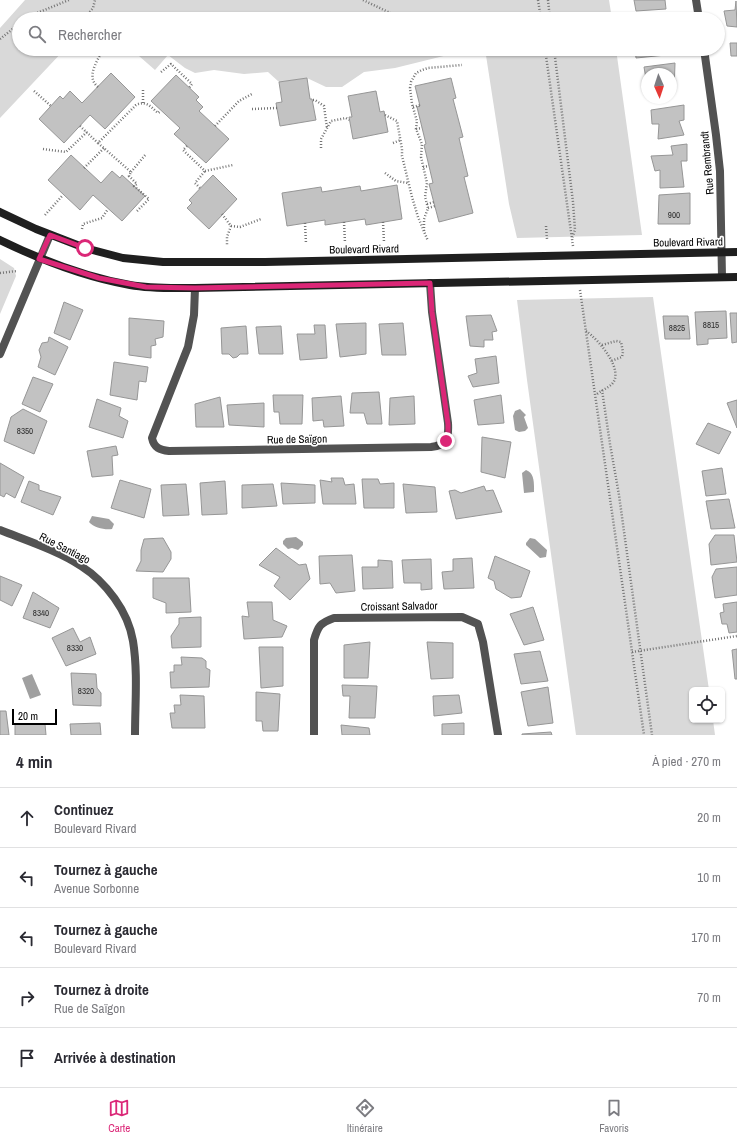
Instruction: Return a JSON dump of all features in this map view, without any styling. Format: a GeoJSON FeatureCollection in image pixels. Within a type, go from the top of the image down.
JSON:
{"type":"FeatureCollection","features":[{"type":"Feature","properties":{"kind":"street"},"geometry":{"type":"LineString","coordinates":[[696,0],[698,12]]}},
{"type":"Feature","properties":{"kind":"street","name":"Rue Rembrandt"},"geometry":{"type":"LineString","coordinates":[[705,56],[718,153],[722,277]]}},
{"type":"Feature","properties":{"kind":"street","name":"Boulevard Rivard"},"geometry":{"type":"LineString","coordinates":[[0,212],[50,235],[85,248],[137,260],[175,263],[737,252]]}},
{"type":"Feature","properties":{"kind":"street"},"geometry":{"type":"LineString","coordinates":[[0,354],[50,235]]}},
{"type":"Feature","properties":{"kind":"street"},"geometry":{"type":"LineString","coordinates":[[0,240],[39,259],[72,270],[115,282],[146,287],[195,288],[737,277]]}},
{"type":"Feature","properties":{"kind":"street","name":"Rue de Saïgon"},"geometry":{"type":"LineString","coordinates":[[195,288],[194,321],[188,347],[152,438],[156,447],[169,452],[415,447],[442,445],[448,436],[448,424],[432,312],[430,283]]}},
{"type":"Feature","properties":{"kind":"street","name":"Rue Santiago"},"geometry":{"type":"LineString","coordinates":[[0,530],[80,565],[99,580],[114,599],[125,618],[133,640],[136,666],[135,735]]}},
{"type":"Feature","properties":{"kind":"street","name":"Croissant Salvador"},"geometry":{"type":"LineString","coordinates":[[314,735],[314,640],[317,630],[323,622],[334,618],[462,617],[478,624],[483,642],[498,735]]}},
{"type":"Feature","properties":{"kind":"path"},"geometry":{"type":"LineString","coordinates":[[39,12],[69,0]]}},
{"type":"Feature","properties":{"kind":"path"},"geometry":{"type":"LineString","coordinates":[[90,12],[93,8],[95,0]]}},
{"type":"Feature","properties":{"kind":"path"},"geometry":{"type":"LineString","coordinates":[[363,0],[388,12]]}},
{"type":"Feature","properties":{"kind":"path"},"geometry":{"type":"LineString","coordinates":[[538,0],[539,12]]}},
{"type":"Feature","properties":{"kind":"path"},"geometry":{"type":"LineString","coordinates":[[548,0],[549,12]]}},
{"type":"Feature","properties":{"kind":"path"},"geometry":{"type":"LineString","coordinates":[[0,39],[12,30]]}},
{"type":"Feature","properties":{"kind":"path"},"geometry":{"type":"LineString","coordinates":[[98,87],[92,78],[100,56]]}},
{"type":"Feature","properties":{"kind":"path"},"geometry":{"type":"LineString","coordinates":[[546,56],[572,238],[575,230],[573,202],[555,56]]}},
{"type":"Feature","properties":{"kind":"path"},"geometry":{"type":"LineString","coordinates":[[161,72],[171,64],[192,84],[189,88]]}},
{"type":"Feature","properties":{"kind":"path"},"geometry":{"type":"LineString","coordinates":[[424,231],[424,219],[428,208],[425,197],[428,183],[421,158],[422,144],[416,129],[417,121],[410,88],[412,78],[416,73],[428,68],[462,65]]}},
{"type":"Feature","properties":{"kind":"path"},"geometry":{"type":"LineString","coordinates":[[143,90],[143,103]]}},
{"type":"Feature","properties":{"kind":"path"},"geometry":{"type":"LineString","coordinates":[[34,91],[51,106]]}},
{"type":"Feature","properties":{"kind":"path"},"geometry":{"type":"LineString","coordinates":[[215,126],[239,101],[252,94]]}},
{"type":"Feature","properties":{"kind":"path"},"geometry":{"type":"LineString","coordinates":[[313,100],[324,106],[327,128]]}},
{"type":"Feature","properties":{"kind":"path"},"geometry":{"type":"LineString","coordinates":[[98,143],[136,105],[141,103],[148,104],[158,113],[161,111]]}},
{"type":"Feature","properties":{"kind":"path"},"geometry":{"type":"LineString","coordinates":[[413,107],[420,105]]}},
{"type":"Feature","properties":{"kind":"path"},"geometry":{"type":"LineString","coordinates":[[252,109],[277,108]]}},
{"type":"Feature","properties":{"kind":"path"},"geometry":{"type":"LineString","coordinates":[[385,115],[397,121],[408,183],[418,217],[428,241]]}},
{"type":"Feature","properties":{"kind":"path"},"geometry":{"type":"LineString","coordinates":[[117,116],[121,121]]}},
{"type":"Feature","properties":{"kind":"path"},"geometry":{"type":"LineString","coordinates":[[321,148],[321,139],[332,121],[346,118],[350,120]]}},
{"type":"Feature","properties":{"kind":"path"},"geometry":{"type":"LineString","coordinates":[[80,126],[131,172]]}},
{"type":"Feature","properties":{"kind":"path"},"geometry":{"type":"LineString","coordinates":[[416,129],[422,128]]}},
{"type":"Feature","properties":{"kind":"path"},"geometry":{"type":"LineString","coordinates":[[43,149],[66,152],[86,132]]}},
{"type":"Feature","properties":{"kind":"path"},"geometry":{"type":"LineString","coordinates":[[393,142],[400,140]]}},
{"type":"Feature","properties":{"kind":"path"},"geometry":{"type":"LineString","coordinates":[[422,144],[426,143]]}},
{"type":"Feature","properties":{"kind":"path"},"geometry":{"type":"LineString","coordinates":[[187,146],[183,150],[205,171]]}},
{"type":"Feature","properties":{"kind":"path"},"geometry":{"type":"LineString","coordinates":[[84,168],[104,148]]}},
{"type":"Feature","properties":{"kind":"path"},"geometry":{"type":"LineString","coordinates":[[137,211],[149,199],[134,186],[137,184],[128,176],[146,154]]}},
{"type":"Feature","properties":{"kind":"path"},"geometry":{"type":"LineString","coordinates":[[200,188],[195,183],[205,171],[232,165]]}},
{"type":"Feature","properties":{"kind":"path"},"geometry":{"type":"LineString","coordinates":[[423,167],[429,166]]}},
{"type":"Feature","properties":{"kind":"path"},"geometry":{"type":"LineString","coordinates":[[385,173],[396,181],[408,183]]}},
{"type":"Feature","properties":{"kind":"path"},"geometry":{"type":"LineString","coordinates":[[428,183],[433,181]]}},
{"type":"Feature","properties":{"kind":"path"},"geometry":{"type":"LineString","coordinates":[[45,215],[63,195]]}},
{"type":"Feature","properties":{"kind":"path"},"geometry":{"type":"LineString","coordinates":[[427,204],[434,202]]}},
{"type":"Feature","properties":{"kind":"path"},"geometry":{"type":"LineString","coordinates":[[428,208],[435,206]]}},
{"type":"Feature","properties":{"kind":"path"},"geometry":{"type":"LineString","coordinates":[[82,229],[83,224],[102,218],[108,209]]}},
{"type":"Feature","properties":{"kind":"path"},"geometry":{"type":"LineString","coordinates":[[222,214],[232,226],[240,227],[261,219]]}},
{"type":"Feature","properties":{"kind":"path"},"geometry":{"type":"LineString","coordinates":[[344,222],[345,243]]}},
{"type":"Feature","properties":{"kind":"path"},"geometry":{"type":"LineString","coordinates":[[383,222],[384,242]]}},
{"type":"Feature","properties":{"kind":"path"},"geometry":{"type":"LineString","coordinates":[[305,223],[306,244]]}},
{"type":"Feature","properties":{"kind":"path"},"geometry":{"type":"LineString","coordinates":[[227,245],[227,237],[232,226]]}},
{"type":"Feature","properties":{"kind":"path"},"geometry":{"type":"LineString","coordinates":[[546,226],[547,239]]}},
{"type":"Feature","properties":{"kind":"path"},"geometry":{"type":"LineString","coordinates":[[0,273],[17,271]]}},
{"type":"Feature","properties":{"kind":"path"},"geometry":{"type":"LineString","coordinates":[[581,297],[644,735]]}},
{"type":"Feature","properties":{"kind":"path"},"geometry":{"type":"LineString","coordinates":[[586,331],[602,345],[615,372],[614,380],[611,385],[595,395]]}},
{"type":"Feature","properties":{"kind":"path"},"geometry":{"type":"LineString","coordinates":[[602,345],[616,341],[621,342],[623,352],[622,357],[611,361]]}},
{"type":"Feature","properties":{"kind":"path"},"geometry":{"type":"LineString","coordinates":[[602,390],[641,650],[646,698],[652,735]]}},
{"type":"Feature","properties":{"kind":"path"},"geometry":{"type":"LineString","coordinates":[[632,652],[737,636]]}},
{"type":"Feature","properties":{"kind":"shaded area"},"geometry":{"type":"Polygon","coordinates":[[[25,0],[609,0],[611,12],[14,12],[25,0]]]}},
{"type":"Feature","properties":{"kind":"shaded area"},"geometry":{"type":"Polygon","coordinates":[[[12,15],[12,56],[58,56],[0,118],[0,28],[12,15]]]}},
{"type":"Feature","properties":{"kind":"shaded area"},"geometry":{"type":"Polygon","coordinates":[[[139,56],[167,56],[155,70],[139,56]]]}},
{"type":"Feature","properties":{"kind":"shaded area"},"geometry":{"type":"Polygon","coordinates":[[[169,56],[444,56],[395,68],[364,72],[342,87],[326,87],[307,78],[279,82],[268,72],[244,74],[214,70],[195,73],[185,68],[169,56]]]}},
{"type":"Feature","properties":{"kind":"shaded area"},"geometry":{"type":"Polygon","coordinates":[[[486,56],[617,56],[642,235],[517,238],[509,204],[486,56]]]}},
{"type":"Feature","properties":{"kind":"shaded area"},"geometry":{"type":"Polygon","coordinates":[[[0,259],[14,268],[16,276],[0,314],[0,259]]]}},
{"type":"Feature","properties":{"kind":"shaded area"},"geometry":{"type":"Polygon","coordinates":[[[653,297],[709,687],[689,687],[689,723],[713,723],[715,735],[576,735],[517,300],[653,297]]]}},
{"type":"Feature","properties":{"kind":"shaded area"},"geometry":{"type":"Polygon","coordinates":[[[520,409],[526,415],[524,417],[528,428],[525,431],[519,432],[515,430],[513,416],[515,411],[520,409]]]}},
{"type":"Feature","properties":{"kind":"shaded area"},"geometry":{"type":"Polygon","coordinates":[[[526,470],[529,471],[532,476],[534,482],[534,492],[524,493],[522,473],[526,470]]]}},
{"type":"Feature","properties":{"kind":"shaded area"},"geometry":{"type":"Polygon","coordinates":[[[92,516],[109,519],[114,524],[112,529],[103,529],[94,526],[89,522],[92,516]]]}},
{"type":"Feature","properties":{"kind":"shaded area"},"geometry":{"type":"Polygon","coordinates":[[[296,537],[303,542],[303,545],[298,550],[292,548],[288,549],[283,544],[283,541],[286,538],[296,537]]]}},
{"type":"Feature","properties":{"kind":"shaded area"},"geometry":{"type":"Polygon","coordinates":[[[530,538],[535,539],[547,550],[546,557],[540,558],[526,545],[530,538]]]}},
{"type":"Feature","properties":{"kind":"shaded area"},"geometry":{"type":"Polygon","coordinates":[[[32,674],[41,695],[30,699],[22,678],[32,674]]]}},
{"type":"Feature","properties":{"kind":"building"},"geometry":{"type":"Polygon","coordinates":[[[634,0],[665,0],[666,9],[636,11],[634,0]]]}},
{"type":"Feature","properties":{"kind":"building"},"geometry":{"type":"Polygon","coordinates":[[[736,1],[737,27],[727,26],[724,11],[735,10],[736,1]]]}},
{"type":"Feature","properties":{"kind":"building"},"geometry":{"type":"Polygon","coordinates":[[[730,43],[737,43],[737,56],[731,56],[730,43]]]}},
{"type":"Feature","properties":{"kind":"building"},"geometry":{"type":"Polygon","coordinates":[[[636,56],[656,56],[636,58],[636,56]]]}},
{"type":"Feature","properties":{"kind":"building"},"geometry":{"type":"Polygon","coordinates":[[[675,63],[675,68],[644,67],[675,63]]]}},
{"type":"Feature","properties":{"kind":"building"},"geometry":{"type":"Polygon","coordinates":[[[111,73],[135,97],[105,129],[90,115],[64,143],[39,119],[60,96],[63,99],[70,91],[82,103],[111,73]]]}},
{"type":"Feature","properties":{"kind":"building"},"geometry":{"type":"Polygon","coordinates":[[[176,75],[199,97],[196,100],[203,107],[199,111],[229,139],[206,163],[174,134],[180,128],[151,101],[176,75]]]}},
{"type":"Feature","properties":{"kind":"building"},"geometry":{"type":"Polygon","coordinates":[[[307,78],[310,99],[312,99],[316,120],[280,126],[276,103],[282,102],[279,82],[307,78]]]}},
{"type":"Feature","properties":{"kind":"building"},"geometry":{"type":"Polygon","coordinates":[[[451,78],[456,98],[453,99],[463,137],[459,138],[468,176],[464,177],[473,213],[439,222],[429,184],[433,183],[424,145],[426,144],[417,107],[420,106],[415,86],[451,78]]]}},
{"type":"Feature","properties":{"kind":"building"},"geometry":{"type":"Polygon","coordinates":[[[376,91],[380,112],[384,111],[388,132],[353,139],[349,117],[352,117],[348,96],[376,91]]]}},
{"type":"Feature","properties":{"kind":"building"},"geometry":{"type":"Polygon","coordinates":[[[684,105],[684,120],[679,121],[684,135],[658,139],[659,124],[652,124],[651,110],[684,105]]]}},
{"type":"Feature","properties":{"kind":"building"},"geometry":{"type":"Polygon","coordinates":[[[687,144],[687,161],[681,161],[684,187],[660,188],[660,170],[655,171],[651,156],[673,155],[671,146],[687,144]]]}},
{"type":"Feature","properties":{"kind":"building"},"geometry":{"type":"Polygon","coordinates":[[[71,155],[101,183],[112,171],[120,178],[122,175],[145,196],[122,221],[93,195],[80,210],[48,180],[71,155]]]}},
{"type":"Feature","properties":{"kind":"building"},"geometry":{"type":"Polygon","coordinates":[[[213,175],[237,199],[209,229],[187,208],[192,203],[189,200],[213,175]]]}},
{"type":"Feature","properties":{"kind":"building"},"geometry":{"type":"Polygon","coordinates":[[[397,185],[402,219],[366,225],[365,219],[325,225],[325,220],[287,226],[282,193],[321,187],[322,192],[360,186],[361,191],[397,185]]]}},
{"type":"Feature","properties":{"kind":"building"},"geometry":{"type":"Polygon","coordinates":[[[690,193],[690,224],[658,224],[659,195],[690,193]]]}},
{"type":"Feature","properties":{"kind":"building"},"geometry":{"type":"Polygon","coordinates":[[[64,302],[83,310],[70,340],[54,333],[64,302]]]}},
{"type":"Feature","properties":{"kind":"building"},"geometry":{"type":"Polygon","coordinates":[[[726,311],[727,338],[708,339],[708,344],[697,345],[695,312],[726,311]]]}},
{"type":"Feature","properties":{"kind":"building"},"geometry":{"type":"Polygon","coordinates":[[[730,313],[737,313],[737,342],[732,343],[730,313]]]}},
{"type":"Feature","properties":{"kind":"building"},"geometry":{"type":"Polygon","coordinates":[[[491,315],[497,331],[492,332],[493,340],[484,340],[484,347],[470,346],[466,316],[491,315]]]}},
{"type":"Feature","properties":{"kind":"building"},"geometry":{"type":"Polygon","coordinates":[[[663,316],[688,316],[690,339],[665,339],[663,316]]]}},
{"type":"Feature","properties":{"kind":"building"},"geometry":{"type":"Polygon","coordinates":[[[129,318],[164,321],[163,337],[155,339],[156,345],[151,346],[151,358],[129,355],[129,318]]]}},
{"type":"Feature","properties":{"kind":"building"},"geometry":{"type":"Polygon","coordinates":[[[366,323],[366,354],[340,357],[336,324],[366,323]]]}},
{"type":"Feature","properties":{"kind":"building"},"geometry":{"type":"Polygon","coordinates":[[[403,323],[406,355],[382,355],[379,324],[403,323]]]}},
{"type":"Feature","properties":{"kind":"building"},"geometry":{"type":"Polygon","coordinates":[[[314,325],[325,325],[327,358],[300,360],[297,334],[315,334],[314,325]]]}},
{"type":"Feature","properties":{"kind":"building"},"geometry":{"type":"Polygon","coordinates":[[[246,326],[248,354],[240,354],[233,358],[229,354],[222,354],[221,328],[246,326]]]}},
{"type":"Feature","properties":{"kind":"building"},"geometry":{"type":"Polygon","coordinates":[[[281,326],[283,354],[259,354],[256,327],[281,326]]]}},
{"type":"Feature","properties":{"kind":"building"},"geometry":{"type":"Polygon","coordinates":[[[49,337],[68,347],[55,375],[38,367],[41,357],[39,350],[42,343],[48,342],[49,337]]]}},
{"type":"Feature","properties":{"kind":"building"},"geometry":{"type":"Polygon","coordinates":[[[496,356],[499,383],[473,387],[468,376],[477,373],[475,359],[496,356]]]}},
{"type":"Feature","properties":{"kind":"building"},"geometry":{"type":"Polygon","coordinates":[[[114,362],[148,367],[146,382],[139,381],[137,400],[110,395],[114,362]]]}},
{"type":"Feature","properties":{"kind":"building"},"geometry":{"type":"Polygon","coordinates":[[[33,377],[53,384],[40,412],[22,404],[33,377]]]}},
{"type":"Feature","properties":{"kind":"building"},"geometry":{"type":"Polygon","coordinates":[[[379,392],[382,424],[367,424],[364,413],[350,413],[352,393],[379,392]]]}},
{"type":"Feature","properties":{"kind":"building"},"geometry":{"type":"Polygon","coordinates":[[[273,395],[303,395],[302,424],[280,424],[279,412],[274,412],[273,395]]]}},
{"type":"Feature","properties":{"kind":"building"},"geometry":{"type":"Polygon","coordinates":[[[501,395],[504,423],[478,425],[474,400],[501,395]]]}},
{"type":"Feature","properties":{"kind":"building"},"geometry":{"type":"Polygon","coordinates":[[[341,396],[344,426],[324,427],[323,420],[313,421],[312,398],[341,396]]]}},
{"type":"Feature","properties":{"kind":"building"},"geometry":{"type":"Polygon","coordinates":[[[414,396],[415,424],[389,425],[390,398],[414,396]]]}},
{"type":"Feature","properties":{"kind":"building"},"geometry":{"type":"Polygon","coordinates":[[[220,397],[224,427],[196,427],[195,404],[220,397]]]}},
{"type":"Feature","properties":{"kind":"building"},"geometry":{"type":"Polygon","coordinates":[[[97,399],[121,408],[119,416],[128,421],[123,438],[89,427],[97,399]]]}},
{"type":"Feature","properties":{"kind":"building"},"geometry":{"type":"Polygon","coordinates":[[[737,400],[737,428],[727,403],[737,400]]]}},
{"type":"Feature","properties":{"kind":"building"},"geometry":{"type":"Polygon","coordinates":[[[264,403],[264,427],[229,425],[227,405],[264,403]]]}},
{"type":"Feature","properties":{"kind":"building"},"geometry":{"type":"Polygon","coordinates":[[[23,409],[47,421],[34,454],[4,441],[11,417],[23,409]]]}},
{"type":"Feature","properties":{"kind":"building"},"geometry":{"type":"Polygon","coordinates":[[[708,423],[731,432],[719,454],[696,444],[708,423]]]}},
{"type":"Feature","properties":{"kind":"building"},"geometry":{"type":"Polygon","coordinates":[[[482,437],[511,442],[505,478],[481,472],[482,437]]]}},
{"type":"Feature","properties":{"kind":"building"},"geometry":{"type":"Polygon","coordinates":[[[116,446],[118,455],[112,456],[113,475],[92,477],[87,451],[116,446]]]}},
{"type":"Feature","properties":{"kind":"building"},"geometry":{"type":"Polygon","coordinates":[[[0,463],[24,477],[15,498],[6,493],[4,497],[0,495],[0,463]]]}},
{"type":"Feature","properties":{"kind":"building"},"geometry":{"type":"Polygon","coordinates":[[[722,468],[726,494],[706,496],[702,471],[722,468]]]}},
{"type":"Feature","properties":{"kind":"building"},"geometry":{"type":"Polygon","coordinates":[[[331,478],[343,478],[345,485],[354,484],[356,504],[323,504],[320,480],[332,482],[331,478]]]}},
{"type":"Feature","properties":{"kind":"building"},"geometry":{"type":"Polygon","coordinates":[[[362,479],[378,479],[380,484],[394,483],[394,508],[364,508],[362,479]]]}},
{"type":"Feature","properties":{"kind":"building"},"geometry":{"type":"Polygon","coordinates":[[[120,480],[151,489],[144,518],[111,508],[120,480]]]}},
{"type":"Feature","properties":{"kind":"building"},"geometry":{"type":"Polygon","coordinates":[[[29,481],[39,485],[39,490],[61,497],[53,515],[21,502],[29,481]]]}},
{"type":"Feature","properties":{"kind":"building"},"geometry":{"type":"Polygon","coordinates":[[[225,481],[227,514],[202,515],[200,483],[225,481]]]}},
{"type":"Feature","properties":{"kind":"building"},"geometry":{"type":"Polygon","coordinates":[[[281,483],[315,485],[315,503],[283,504],[281,483]]]}},
{"type":"Feature","properties":{"kind":"building"},"geometry":{"type":"Polygon","coordinates":[[[186,484],[189,515],[163,516],[161,485],[186,484]]]}},
{"type":"Feature","properties":{"kind":"building"},"geometry":{"type":"Polygon","coordinates":[[[273,484],[277,506],[242,508],[242,485],[273,484]]]}},
{"type":"Feature","properties":{"kind":"building"},"geometry":{"type":"Polygon","coordinates":[[[403,484],[435,487],[437,512],[406,513],[403,484]]]}},
{"type":"Feature","properties":{"kind":"building"},"geometry":{"type":"Polygon","coordinates":[[[484,486],[486,491],[493,490],[502,512],[456,519],[449,491],[455,490],[461,493],[484,486]]]}},
{"type":"Feature","properties":{"kind":"building"},"geometry":{"type":"Polygon","coordinates":[[[729,499],[735,528],[711,529],[706,501],[729,499]]]}},
{"type":"Feature","properties":{"kind":"building"},"geometry":{"type":"Polygon","coordinates":[[[715,535],[734,535],[737,562],[711,565],[709,544],[715,535]]]}},
{"type":"Feature","properties":{"kind":"building"},"geometry":{"type":"Polygon","coordinates":[[[163,538],[171,552],[171,559],[163,572],[136,571],[141,561],[141,550],[144,539],[163,538]]]}},
{"type":"Feature","properties":{"kind":"building"},"geometry":{"type":"Polygon","coordinates":[[[276,548],[299,565],[306,564],[310,579],[290,600],[274,586],[280,577],[259,565],[276,548]]]}},
{"type":"Feature","properties":{"kind":"building"},"geometry":{"type":"Polygon","coordinates":[[[352,555],[355,591],[336,593],[330,583],[320,584],[319,556],[352,555]]]}},
{"type":"Feature","properties":{"kind":"building"},"geometry":{"type":"Polygon","coordinates":[[[495,556],[530,571],[521,597],[511,598],[496,589],[494,581],[488,578],[495,556]]]}},
{"type":"Feature","properties":{"kind":"building"},"geometry":{"type":"Polygon","coordinates":[[[472,558],[474,588],[444,589],[442,572],[453,571],[453,559],[472,558]]]}},
{"type":"Feature","properties":{"kind":"building"},"geometry":{"type":"Polygon","coordinates":[[[431,559],[432,589],[421,590],[421,583],[404,583],[402,560],[431,559]]]}},
{"type":"Feature","properties":{"kind":"building"},"geometry":{"type":"Polygon","coordinates":[[[378,560],[392,561],[393,588],[363,589],[362,567],[378,567],[378,560]]]}},
{"type":"Feature","properties":{"kind":"building"},"geometry":{"type":"Polygon","coordinates":[[[737,567],[737,595],[715,598],[712,577],[716,569],[737,567]]]}},
{"type":"Feature","properties":{"kind":"building"},"geometry":{"type":"Polygon","coordinates":[[[0,576],[22,585],[12,606],[0,600],[0,576]]]}},
{"type":"Feature","properties":{"kind":"building"},"geometry":{"type":"Polygon","coordinates":[[[153,578],[189,578],[191,612],[166,613],[166,603],[153,598],[153,578]]]}},
{"type":"Feature","properties":{"kind":"building"},"geometry":{"type":"Polygon","coordinates":[[[33,592],[59,608],[50,628],[23,618],[33,592]]]}},
{"type":"Feature","properties":{"kind":"building"},"geometry":{"type":"Polygon","coordinates":[[[247,602],[272,602],[273,620],[287,626],[282,637],[244,639],[242,616],[249,617],[247,602]]]}},
{"type":"Feature","properties":{"kind":"building"},"geometry":{"type":"Polygon","coordinates":[[[737,602],[737,632],[729,633],[727,624],[722,624],[720,613],[724,612],[723,604],[737,602]]]}},
{"type":"Feature","properties":{"kind":"building"},"geometry":{"type":"Polygon","coordinates":[[[533,607],[544,640],[524,645],[510,614],[533,607]]]}},
{"type":"Feature","properties":{"kind":"building"},"geometry":{"type":"Polygon","coordinates":[[[201,617],[201,647],[172,648],[171,636],[179,624],[179,618],[201,617]]]}},
{"type":"Feature","properties":{"kind":"building"},"geometry":{"type":"Polygon","coordinates":[[[73,628],[80,642],[90,637],[96,654],[66,666],[52,638],[73,628]]]}},
{"type":"Feature","properties":{"kind":"building"},"geometry":{"type":"Polygon","coordinates":[[[370,642],[368,678],[344,678],[344,645],[370,642]]]}},
{"type":"Feature","properties":{"kind":"building"},"geometry":{"type":"Polygon","coordinates":[[[427,642],[453,643],[453,678],[431,679],[427,642]]]}},
{"type":"Feature","properties":{"kind":"building"},"geometry":{"type":"Polygon","coordinates":[[[259,647],[283,647],[283,686],[261,688],[259,647]]]}},
{"type":"Feature","properties":{"kind":"building"},"geometry":{"type":"Polygon","coordinates":[[[737,649],[737,679],[735,679],[732,650],[737,649]]]}},
{"type":"Feature","properties":{"kind":"building"},"geometry":{"type":"Polygon","coordinates":[[[540,651],[548,681],[521,684],[514,654],[540,651]]]}},
{"type":"Feature","properties":{"kind":"building"},"geometry":{"type":"Polygon","coordinates":[[[181,657],[202,658],[206,661],[206,668],[210,670],[209,687],[171,688],[170,672],[174,672],[174,665],[182,665],[181,657]]]}},
{"type":"Feature","properties":{"kind":"building"},"geometry":{"type":"Polygon","coordinates":[[[71,673],[96,674],[97,688],[101,693],[101,706],[73,705],[71,673]]]}},
{"type":"Feature","properties":{"kind":"building"},"geometry":{"type":"Polygon","coordinates":[[[342,685],[377,686],[375,718],[349,718],[350,696],[343,696],[342,685]]]}},
{"type":"Feature","properties":{"kind":"building"},"geometry":{"type":"Polygon","coordinates":[[[548,687],[553,723],[528,726],[521,692],[548,687]]]}},
{"type":"Feature","properties":{"kind":"building"},"geometry":{"type":"Polygon","coordinates":[[[256,692],[280,694],[278,731],[263,731],[262,721],[256,721],[256,692]]]}},
{"type":"Feature","properties":{"kind":"building"},"geometry":{"type":"Polygon","coordinates":[[[180,695],[204,696],[205,728],[172,728],[170,713],[175,713],[174,705],[181,705],[180,695]]]}},
{"type":"Feature","properties":{"kind":"building"},"geometry":{"type":"Polygon","coordinates":[[[459,695],[462,713],[434,716],[433,696],[459,695]]]}},
{"type":"Feature","properties":{"kind":"building"},"geometry":{"type":"Polygon","coordinates":[[[0,711],[6,711],[9,735],[0,735],[0,711]]]}},
{"type":"Feature","properties":{"kind":"building"},"geometry":{"type":"Polygon","coordinates":[[[100,723],[101,735],[71,735],[70,724],[100,723]]]}},
{"type":"Feature","properties":{"kind":"building"},"geometry":{"type":"Polygon","coordinates":[[[464,723],[464,735],[442,735],[442,724],[464,723]]]}},
{"type":"Feature","properties":{"kind":"building"},"geometry":{"type":"Polygon","coordinates":[[[15,724],[45,724],[46,735],[15,735],[15,724]]]}},
{"type":"Feature","properties":{"kind":"building"},"geometry":{"type":"Polygon","coordinates":[[[341,725],[369,728],[370,735],[342,735],[341,725]]]}},
{"type":"Feature","properties":{"kind":"building"},"geometry":{"type":"Polygon","coordinates":[[[551,732],[552,735],[522,735],[522,734],[551,732]]]}},
{"type":"Feature","properties":{"kind":"route"},"geometry":{"type":"LineString","coordinates":[[85,248],[50,235],[39,259],[99,278],[146,287],[195,288],[430,283],[432,312],[448,424],[448,436],[446,441]]}}]}
